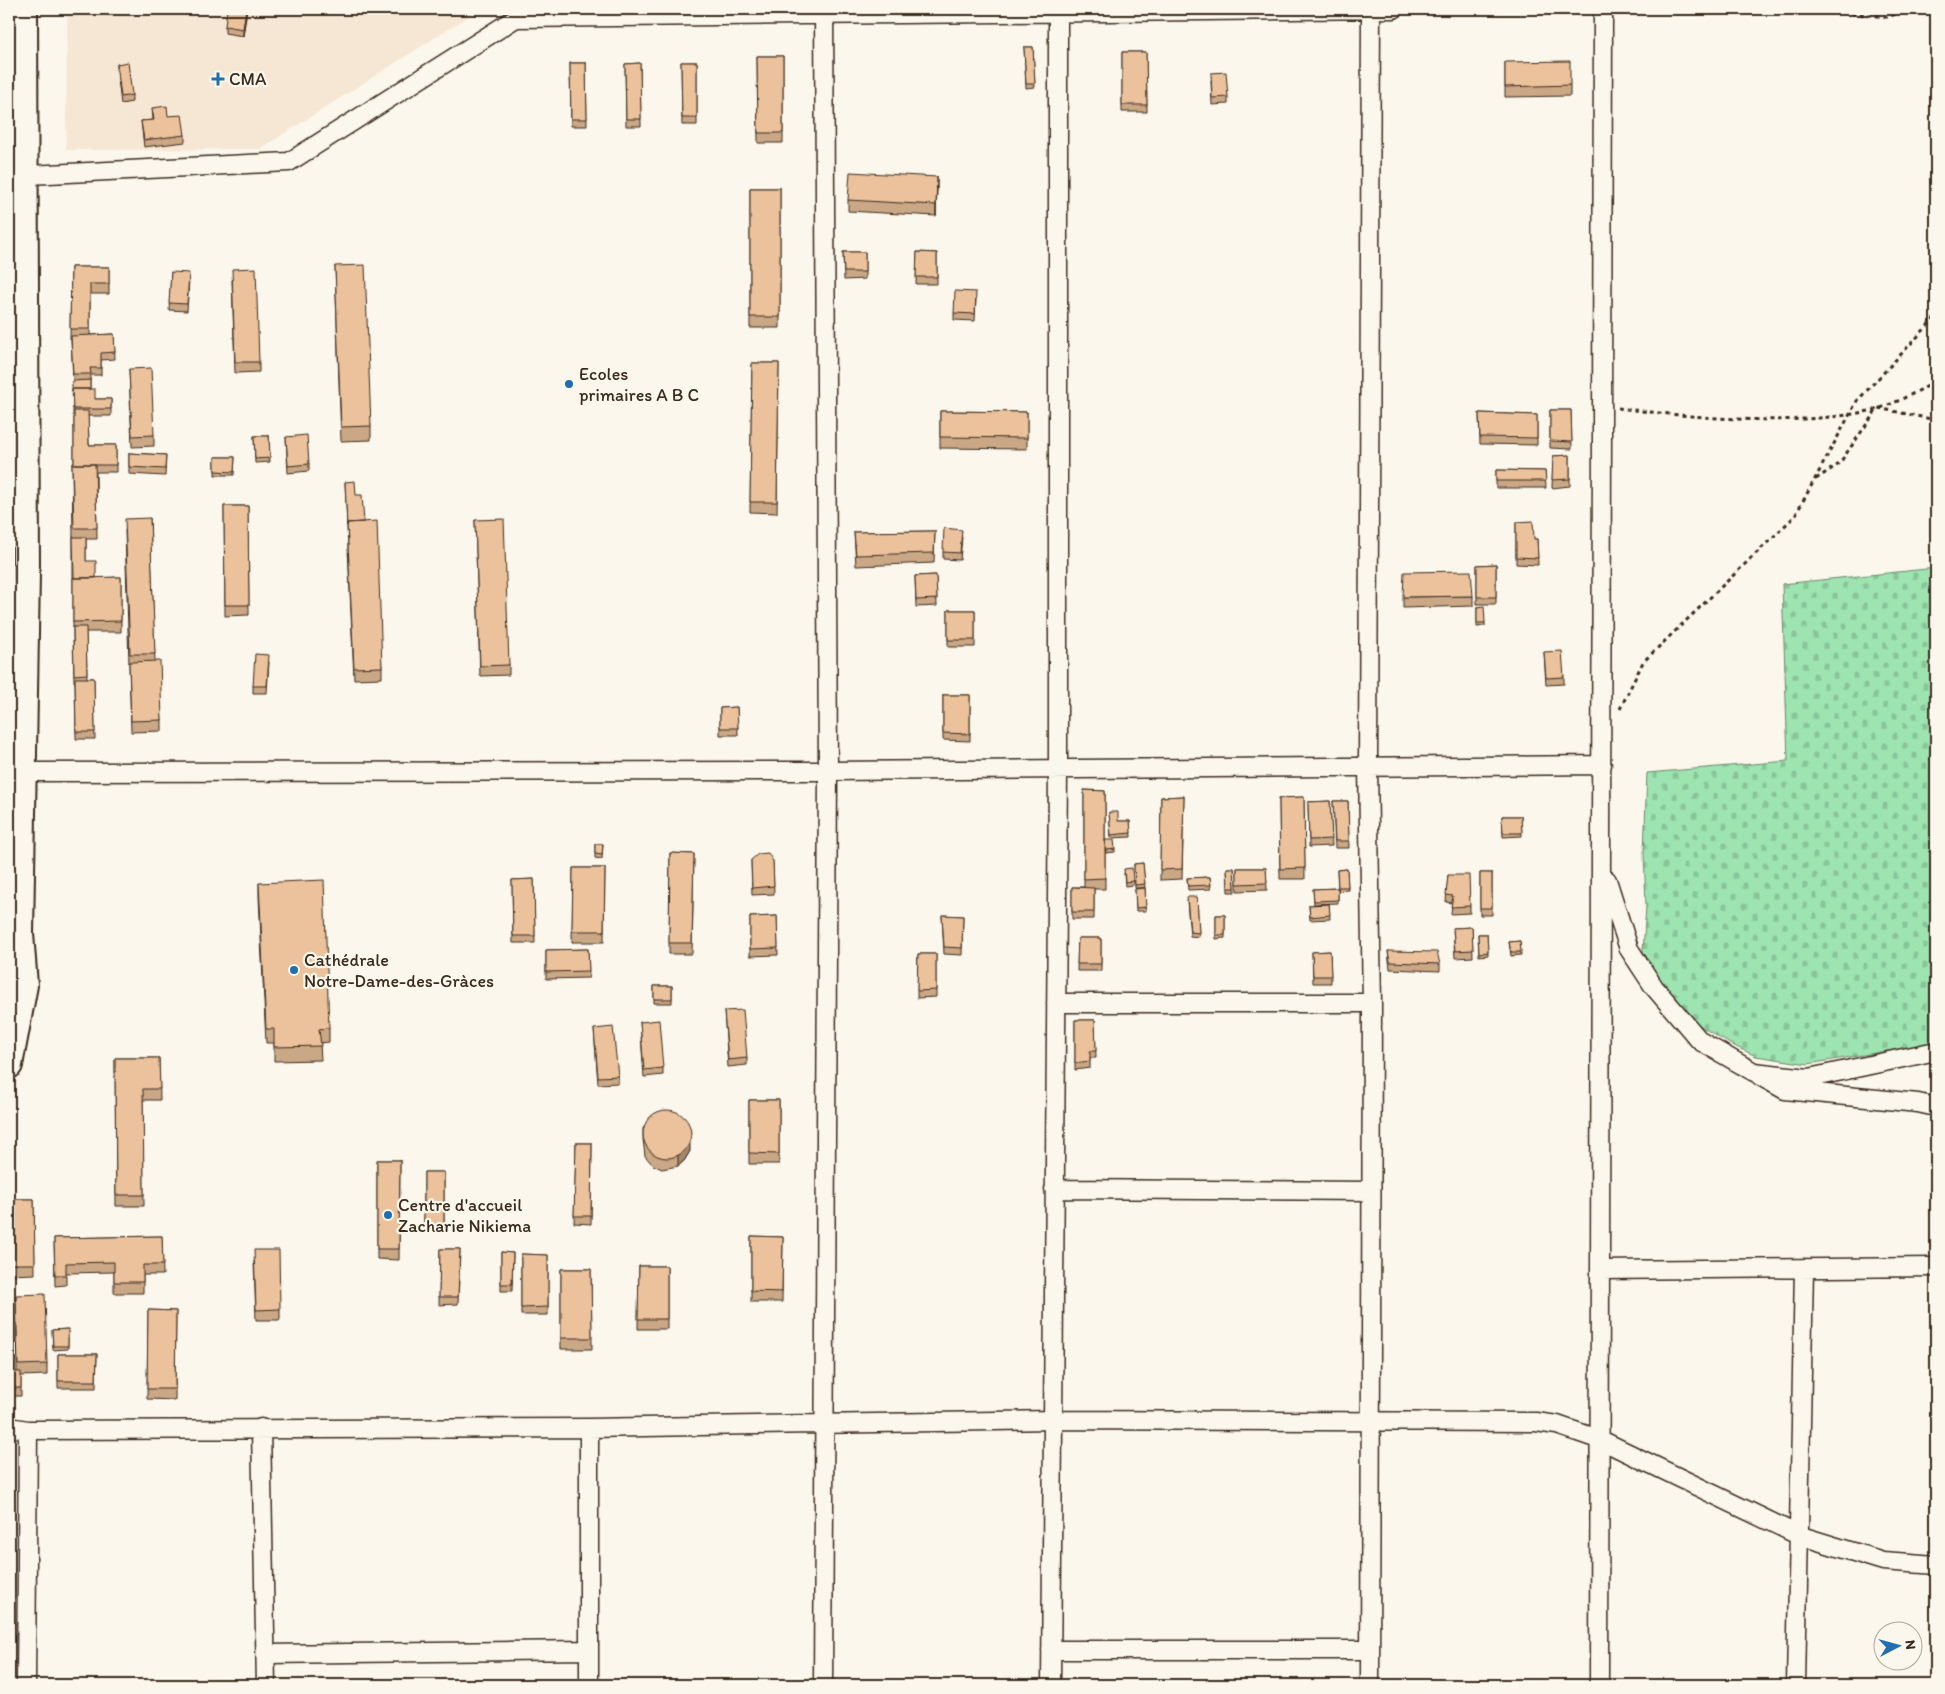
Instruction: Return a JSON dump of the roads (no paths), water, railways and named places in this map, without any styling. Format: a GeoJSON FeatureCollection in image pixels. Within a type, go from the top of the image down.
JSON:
{"type":"FeatureCollection","features":[{"type":"Feature","properties":{"kind":"highway"},"geometry":{"type":"LineString","coordinates":[[9,1065],[24,985],[20,934],[17,772],[17,177],[24,9]]}},
{"type":"Feature","properties":{"kind":"highway"},"geometry":{"type":"LineString","coordinates":[[9,967],[14,945],[20,934]]}},
{"type":"Feature","properties":{"kind":"street"},"geometry":{"type":"LineString","coordinates":[[1370,1685],[1372,1003],[1368,768],[1371,9]]}},
{"type":"Feature","properties":{"kind":"street"},"geometry":{"type":"LineString","coordinates":[[17,177],[289,162],[516,13],[1394,9]]}},
{"type":"Feature","properties":{"kind":"street"},"geometry":{"type":"LineString","coordinates":[[1599,1685],[1603,9]]}},
{"type":"Feature","properties":{"kind":"street"},"geometry":{"type":"LineString","coordinates":[[1051,1685],[1058,769],[1058,10]]}},
{"type":"Feature","properties":{"kind":"street"},"geometry":{"type":"LineString","coordinates":[[823,1685],[828,771],[824,11]]}},
{"type":"Feature","properties":{"kind":"street"},"geometry":{"type":"LineString","coordinates":[[17,772],[828,771],[1602,765]]}},
{"type":"Feature","properties":{"kind":"street"},"geometry":{"type":"LineString","coordinates":[[1602,865],[1629,949],[1654,987],[1700,1041],[1785,1090],[1918,1103],[1936,1107]]}},
{"type":"Feature","properties":{"kind":"street"},"geometry":{"type":"LineString","coordinates":[[1056,1003],[1372,1003]]}},
{"type":"Feature","properties":{"kind":"street"},"geometry":{"type":"LineString","coordinates":[[1754,1072],[1809,1078],[1936,1051]]}},
{"type":"Feature","properties":{"kind":"street"},"geometry":{"type":"LineString","coordinates":[[1054,1189],[1371,1191]]}},
{"type":"Feature","properties":{"kind":"street"},"geometry":{"type":"LineString","coordinates":[[1601,1270],[1936,1267]]}},
{"type":"Feature","properties":{"kind":"street"},"geometry":{"type":"LineString","coordinates":[[1796,1685],[1804,1268]]}},
{"type":"Feature","properties":{"kind":"street"},"geometry":{"type":"LineString","coordinates":[[9,1427],[28,1430],[589,1428],[1052,1420],[1536,1422],[1557,1425],[1601,1440],[1798,1535],[1884,1561],[1936,1565]]}},
{"type":"Feature","properties":{"kind":"street"},"geometry":{"type":"LineString","coordinates":[[261,1428],[267,1654],[266,1685]]}},
{"type":"Feature","properties":{"kind":"street"},"geometry":{"type":"LineString","coordinates":[[589,1428],[589,1685]]}},
{"type":"Feature","properties":{"kind":"street"},"geometry":{"type":"LineString","coordinates":[[26,1685],[28,1430]]}},
{"type":"Feature","properties":{"kind":"street"},"geometry":{"type":"LineString","coordinates":[[267,1654],[589,1650]]}},
{"type":"Feature","properties":{"kind":"street"},"geometry":{"type":"LineString","coordinates":[[1051,1650],[1369,1650]]}},
{"type":"Feature","properties":{"kind":"place","name":"CMA"},"geometry":{"type":"Point","coordinates":[218,79]}},
{"type":"Feature","properties":{"kind":"place","name":"Ecoles primaires A B C"},"geometry":{"type":"Point","coordinates":[569,384]}},
{"type":"Feature","properties":{"kind":"place","name":"Cathédrale Notre-Dame-des-Gràces"},"geometry":{"type":"Point","coordinates":[294,970]}},
{"type":"Feature","properties":{"kind":"place","name":"Centre d'accueil Zacharie Nikiema"},"geometry":{"type":"Point","coordinates":[388,1215]}}]}
